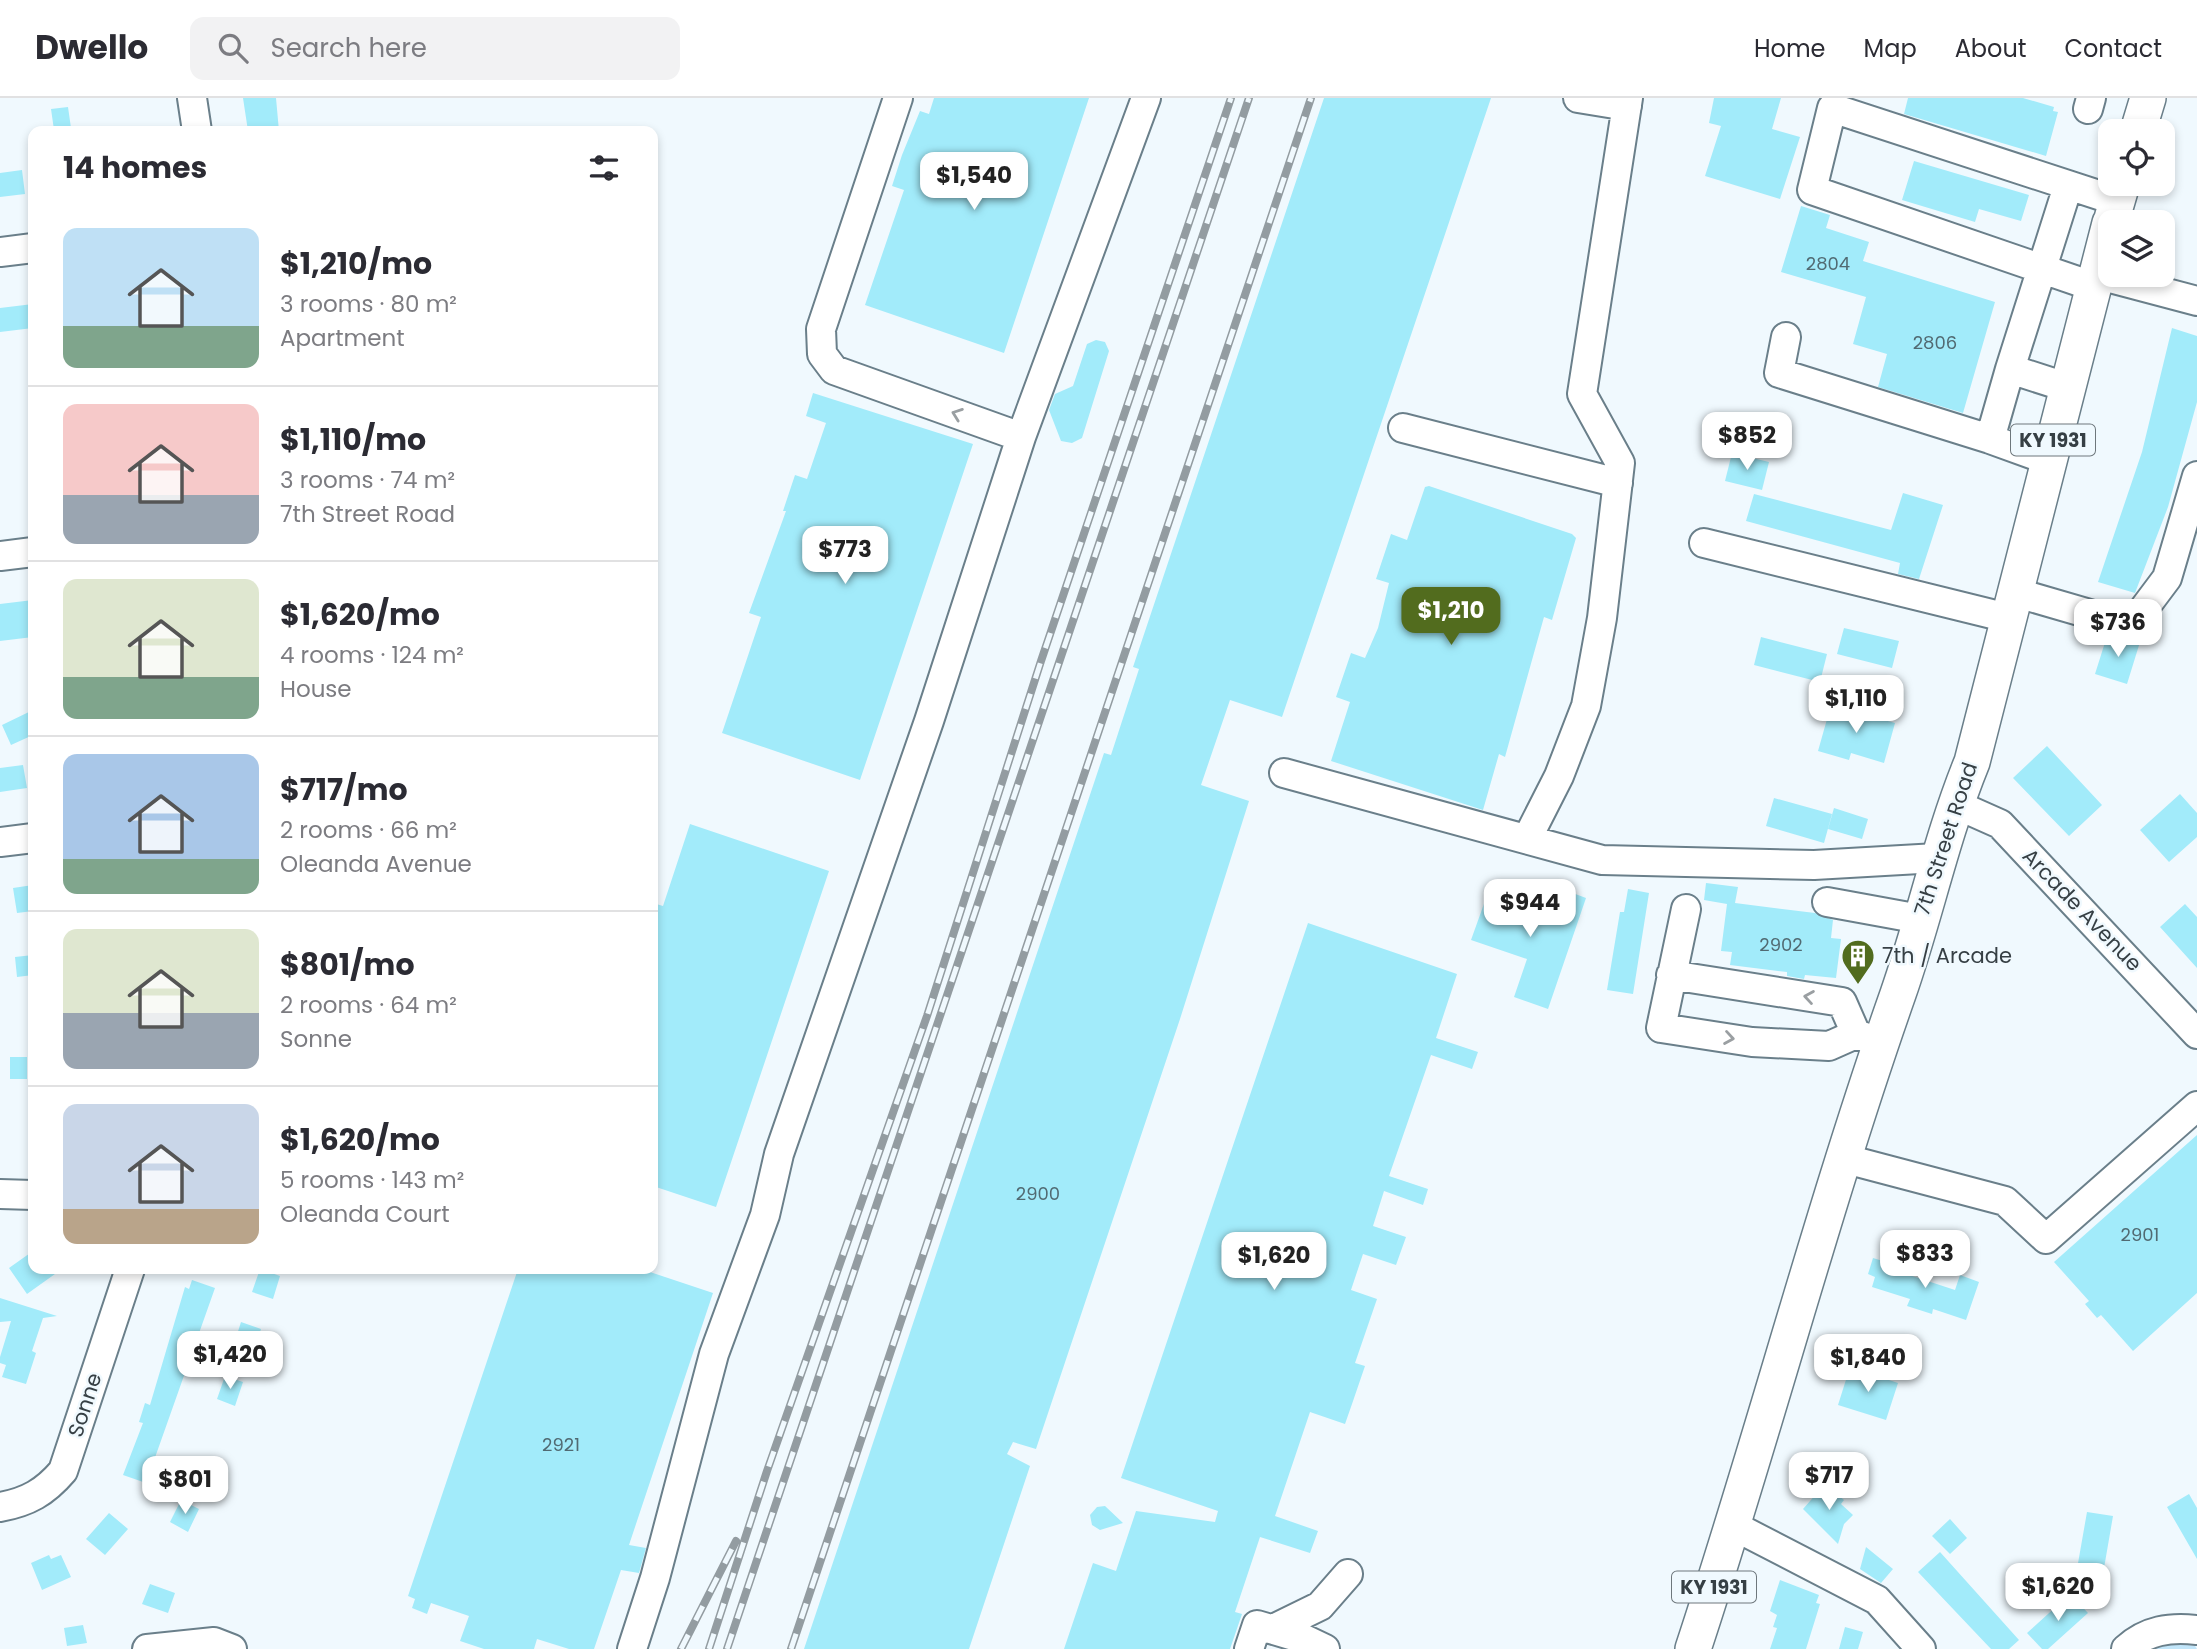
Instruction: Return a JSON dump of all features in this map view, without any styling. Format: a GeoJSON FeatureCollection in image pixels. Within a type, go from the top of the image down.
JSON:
{"type":"FeatureCollection","features":[{"type":"Feature","properties":{"kind":"main road"},"geometry":{"type":"LineString","coordinates":[[2142,119],[2148,98]]}},
{"type":"Feature","properties":{"kind":"main road","name":"7th Street Road"},"geometry":{"type":"LineString","coordinates":[[1693,1649],[1734,1526],[1766,1408],[1842,1158],[1867,1038],[1899,993],[1937,858],[1972,762],[2066,387],[2115,207]]}},
{"type":"Feature","properties":{"kind":"street"},"geometry":{"type":"LineString","coordinates":[[192,98],[196,126]]}},
{"type":"Feature","properties":{"kind":"street"},"geometry":{"type":"LineString","coordinates":[[898,98],[821,328],[822,354],[834,370],[1021,437]]}},
{"type":"Feature","properties":{"kind":"street"},"geometry":{"type":"LineString","coordinates":[[632,1649],[655,1578],[714,1354],[765,1215],[779,1154],[929,721],[1021,437],[1146,98]]}},
{"type":"Feature","properties":{"kind":"street"},"geometry":{"type":"LineString","coordinates":[[1527,839],[1559,776],[1586,706],[1602,618],[1620,463],[1582,394],[1627,102],[1578,98]]}},
{"type":"Feature","properties":{"kind":"street"},"geometry":{"type":"LineString","coordinates":[[2115,207],[2068,186],[1834,103],[1812,190],[2041,267],[2197,301]]}},
{"type":"Feature","properties":{"kind":"street"},"geometry":{"type":"LineString","coordinates":[[1990,439],[2068,186]]}},
{"type":"Feature","properties":{"kind":"street"},"geometry":{"type":"LineString","coordinates":[[0,252],[28,249]]}},
{"type":"Feature","properties":{"kind":"street"},"geometry":{"type":"LineString","coordinates":[[1786,337],[1779,373],[1990,439],[2048,460]]}},
{"type":"Feature","properties":{"kind":"street"},"geometry":{"type":"LineString","coordinates":[[2010,369],[2066,387]]}},
{"type":"Feature","properties":{"kind":"street"},"geometry":{"type":"LineString","coordinates":[[1403,428],[1618,484]]}},
{"type":"Feature","properties":{"kind":"street"},"geometry":{"type":"LineString","coordinates":[[1704,543],[2011,605],[2131,626],[2167,578],[2197,476]]}},
{"type":"Feature","properties":{"kind":"street"},"geometry":{"type":"LineString","coordinates":[[0,556],[28,553]]}},
{"type":"Feature","properties":{"kind":"street"},"geometry":{"type":"LineString","coordinates":[[1284,773],[1602,860],[1814,864],[1937,858]]}},
{"type":"Feature","properties":{"kind":"street","name":"Arcade Avenue"},"geometry":{"type":"LineString","coordinates":[[1955,804],[2000,824],[2197,1034]]}},
{"type":"Feature","properties":{"kind":"street"},"geometry":{"type":"LineString","coordinates":[[0,842],[28,839]]}},
{"type":"Feature","properties":{"kind":"street"},"geometry":{"type":"LineString","coordinates":[[1827,902],[1920,919]]}},
{"type":"Feature","properties":{"kind":"street"},"geometry":{"type":"LineString","coordinates":[[1671,975],[1842,1002],[1867,1038],[1829,1046],[1752,1042],[1661,1028],[1671,975],[1686,909]]}},
{"type":"Feature","properties":{"kind":"street"},"geometry":{"type":"LineString","coordinates":[[1842,1158],[2005,1201],[2046,1238],[2197,1106]]}},
{"type":"Feature","properties":{"kind":"street"},"geometry":{"type":"LineString","coordinates":[[0,1194],[28,1195]]}},
{"type":"Feature","properties":{"kind":"street","name":"Sonne"},"geometry":{"type":"LineString","coordinates":[[0,1507],[34,1498],[49,1488],[63,1471],[128,1274]]}},
{"type":"Feature","properties":{"kind":"street"},"geometry":{"type":"LineString","coordinates":[[1734,1526],[1877,1600],[1922,1649]]}},
{"type":"Feature","properties":{"kind":"street"},"geometry":{"type":"LineString","coordinates":[[1273,1629],[1320,1606],[1348,1574]]}},
{"type":"Feature","properties":{"kind":"street"},"geometry":{"type":"LineString","coordinates":[[1249,1649],[1256,1625],[1325,1649]]}},
{"type":"Feature","properties":{"kind":"street"},"geometry":{"type":"LineString","coordinates":[[2126,1649],[2154,1632],[2175,1628],[2197,1630]]}},
{"type":"Feature","properties":{"kind":"street"},"geometry":{"type":"LineString","coordinates":[[147,1649],[214,1642],[232,1649]]}},
{"type":"Feature","properties":{"kind":"shaded area"},"geometry":{"type":"Polygon","coordinates":[[[2174,1643],[2195,1646],[2197,1649],[2146,1649],[2174,1643]]]}},
{"type":"Feature","properties":{"kind":"building"},"geometry":{"type":"Polygon","coordinates":[[[243,98],[276,98],[279,126],[247,126],[243,98]]]}},
{"type":"Feature","properties":{"kind":"building"},"geometry":{"type":"Polygon","coordinates":[[[934,98],[1089,98],[1004,353],[865,305],[904,190],[892,186],[902,155],[920,111],[929,114],[934,98]]]}},
{"type":"Feature","properties":{"kind":"building"},"geometry":{"type":"Polygon","coordinates":[[[1324,98],[1491,98],[1282,717],[1230,700],[1201,785],[1249,801],[1180,1019],[1036,1449],[1013,1442],[1007,1454],[1030,1466],[969,1649],[804,1649],[1104,753],[1111,755],[1139,669],[1133,667],[1324,98]]]}},
{"type":"Feature","properties":{"kind":"building"},"geometry":{"type":"Polygon","coordinates":[[[1714,98],[1781,98],[1772,129],[1800,137],[1780,199],[1705,176],[1721,126],[1709,123],[1714,98]]]}},
{"type":"Feature","properties":{"kind":"building"},"geometry":{"type":"Polygon","coordinates":[[[1908,98],[2023,98],[2054,107],[2053,111],[2058,112],[2046,156],[1904,114],[1908,98]]]}},
{"type":"Feature","properties":{"kind":"building"},"geometry":{"type":"Polygon","coordinates":[[[68,107],[71,126],[53,126],[51,109],[68,107]]]}},
{"type":"Feature","properties":{"kind":"building"},"geometry":{"type":"Polygon","coordinates":[[[1914,161],[2029,195],[2021,221],[1979,209],[1975,222],[1902,200],[1914,161]]]}},
{"type":"Feature","properties":{"kind":"building"},"geometry":{"type":"Polygon","coordinates":[[[22,170],[25,194],[0,197],[0,173],[22,170]]]}},
{"type":"Feature","properties":{"kind":"building"},"geometry":{"type":"Polygon","coordinates":[[[1801,206],[1830,215],[1826,228],[1869,242],[1863,261],[1995,302],[1963,413],[1878,387],[1887,354],[1853,344],[1866,297],[1781,272],[1801,206]]]}},
{"type":"Feature","properties":{"kind":"building"},"geometry":{"type":"Polygon","coordinates":[[[28,305],[28,329],[0,332],[0,308],[28,305]]]}},
{"type":"Feature","properties":{"kind":"building"},"geometry":{"type":"Polygon","coordinates":[[[2172,328],[2197,336],[2197,402],[2168,507],[2135,593],[2098,582],[2142,452],[2172,328]]]}},
{"type":"Feature","properties":{"kind":"building"},"geometry":{"type":"Polygon","coordinates":[[[1096,340],[1105,342],[1109,351],[1082,438],[1072,443],[1061,441],[1049,410],[1055,394],[1073,386],[1087,344],[1096,340]]]}},
{"type":"Feature","properties":{"kind":"building"},"geometry":{"type":"Polygon","coordinates":[[[813,393],[973,444],[860,780],[722,733],[761,617],[749,613],[786,511],[783,511],[795,475],[807,479],[826,423],[806,416],[813,393]]]}},
{"type":"Feature","properties":{"kind":"building"},"geometry":{"type":"Polygon","coordinates":[[[1732,453],[1769,462],[1762,490],[1725,481],[1732,453]]]}},
{"type":"Feature","properties":{"kind":"building"},"geometry":{"type":"Polygon","coordinates":[[[1429,486],[1572,534],[1576,538],[1552,620],[1544,617],[1505,757],[1499,754],[1483,810],[1331,761],[1350,702],[1336,697],[1351,653],[1365,658],[1378,628],[1389,583],[1376,579],[1391,534],[1407,540],[1425,487],[1429,486]]]}},
{"type":"Feature","properties":{"kind":"building"},"geometry":{"type":"Polygon","coordinates":[[[1903,493],[1943,505],[1919,579],[1898,574],[1900,563],[1746,521],[1754,494],[1891,530],[1903,493]]]}},
{"type":"Feature","properties":{"kind":"building"},"geometry":{"type":"Polygon","coordinates":[[[28,601],[28,638],[0,641],[0,604],[28,601]]]}},
{"type":"Feature","properties":{"kind":"building"},"geometry":{"type":"Polygon","coordinates":[[[1844,628],[1899,641],[1892,668],[1837,654],[1844,628]]]}},
{"type":"Feature","properties":{"kind":"building"},"geometry":{"type":"Polygon","coordinates":[[[2107,636],[2140,642],[2127,684],[2095,674],[2107,636]]]}},
{"type":"Feature","properties":{"kind":"building"},"geometry":{"type":"Polygon","coordinates":[[[1761,637],[1827,654],[1820,682],[1754,665],[1761,637]]]}},
{"type":"Feature","properties":{"kind":"building"},"geometry":{"type":"Polygon","coordinates":[[[1831,705],[1895,723],[1884,763],[1851,753],[1849,760],[1818,751],[1831,705]]]}},
{"type":"Feature","properties":{"kind":"building"},"geometry":{"type":"Polygon","coordinates":[[[28,712],[28,737],[11,745],[2,725],[28,712]]]}},
{"type":"Feature","properties":{"kind":"building"},"geometry":{"type":"Polygon","coordinates":[[[2047,746],[2102,805],[2069,836],[2013,778],[2047,746]]]}},
{"type":"Feature","properties":{"kind":"building"},"geometry":{"type":"Polygon","coordinates":[[[23,765],[27,788],[0,792],[0,768],[23,765]]]}},
{"type":"Feature","properties":{"kind":"building"},"geometry":{"type":"Polygon","coordinates":[[[2180,794],[2197,813],[2197,837],[2169,862],[2140,830],[2180,794]]]}},
{"type":"Feature","properties":{"kind":"building"},"geometry":{"type":"Polygon","coordinates":[[[1774,798],[1832,814],[1824,843],[1766,826],[1774,798]]]}},
{"type":"Feature","properties":{"kind":"building"},"geometry":{"type":"Polygon","coordinates":[[[1834,808],[1868,819],[1862,839],[1828,829],[1834,808]]]}},
{"type":"Feature","properties":{"kind":"building"},"geometry":{"type":"Polygon","coordinates":[[[690,824],[829,871],[716,1207],[658,1188],[658,904],[663,906],[690,824]]]}},
{"type":"Feature","properties":{"kind":"building"},"geometry":{"type":"Polygon","coordinates":[[[1706,883],[1738,887],[1735,903],[1815,913],[1833,920],[1831,938],[1841,939],[1836,978],[1805,975],[1804,979],[1787,976],[1787,972],[1730,965],[1732,952],[1721,951],[1727,904],[1704,900],[1706,883]]]}},
{"type":"Feature","properties":{"kind":"building"},"geometry":{"type":"Polygon","coordinates":[[[28,886],[28,912],[17,913],[13,888],[28,886]]]}},
{"type":"Feature","properties":{"kind":"building"},"geometry":{"type":"Polygon","coordinates":[[[1490,887],[1563,912],[1570,892],[1586,898],[1548,1009],[1514,997],[1527,959],[1471,940],[1490,887]]]}},
{"type":"Feature","properties":{"kind":"building"},"geometry":{"type":"Polygon","coordinates":[[[1628,889],[1649,893],[1633,994],[1607,990],[1620,912],[1624,912],[1628,889]]]}},
{"type":"Feature","properties":{"kind":"building"},"geometry":{"type":"Polygon","coordinates":[[[2185,904],[2197,917],[2197,968],[2160,927],[2185,904]]]}},
{"type":"Feature","properties":{"kind":"building"},"geometry":{"type":"Polygon","coordinates":[[[1308,923],[1457,974],[1436,1038],[1478,1052],[1472,1069],[1431,1055],[1389,1176],[1428,1189],[1423,1205],[1384,1191],[1373,1226],[1406,1237],[1396,1265],[1363,1254],[1351,1290],[1377,1299],[1355,1363],[1365,1366],[1345,1424],[1310,1412],[1275,1516],[1318,1531],[1310,1553],[1260,1537],[1235,1612],[1242,1614],[1230,1649],[1064,1649],[1093,1563],[1116,1571],[1136,1511],[1215,1522],[1218,1511],[1121,1478],[1308,923]]]}},
{"type":"Feature","properties":{"kind":"building"},"geometry":{"type":"Polygon","coordinates":[[[28,956],[28,976],[17,977],[15,957],[28,956]]]}},
{"type":"Feature","properties":{"kind":"building"},"geometry":{"type":"Polygon","coordinates":[[[10,1057],[27,1057],[27,1079],[10,1079],[10,1057]]]}},
{"type":"Feature","properties":{"kind":"building"},"geometry":{"type":"Polygon","coordinates":[[[2197,1135],[2197,1293],[2133,1351],[2101,1315],[2097,1318],[2085,1304],[2089,1301],[2054,1262],[2197,1135]]]}},
{"type":"Feature","properties":{"kind":"building"},"geometry":{"type":"Polygon","coordinates":[[[28,1255],[28,1274],[55,1274],[27,1294],[9,1268],[28,1255]]]}},
{"type":"Feature","properties":{"kind":"building"},"geometry":{"type":"Polygon","coordinates":[[[1873,1258],[1899,1266],[1897,1271],[1955,1290],[1960,1275],[1979,1282],[1966,1320],[1933,1309],[1932,1314],[1907,1306],[1910,1299],[1872,1287],[1875,1277],[1868,1274],[1873,1258]]]}},
{"type":"Feature","properties":{"kind":"building"},"geometry":{"type":"Polygon","coordinates":[[[258,1274],[280,1276],[273,1299],[252,1292],[258,1274]]]}},
{"type":"Feature","properties":{"kind":"building"},"geometry":{"type":"Polygon","coordinates":[[[516,1274],[656,1274],[713,1293],[629,1545],[646,1548],[639,1573],[621,1570],[594,1649],[569,1649],[537,1639],[534,1649],[484,1649],[460,1641],[469,1616],[431,1603],[427,1614],[412,1608],[415,1599],[408,1596],[516,1274]]]}},
{"type":"Feature","properties":{"kind":"building"},"geometry":{"type":"Polygon","coordinates":[[[192,1280],[215,1288],[146,1483],[123,1475],[143,1423],[139,1422],[145,1403],[150,1405],[185,1287],[189,1289],[192,1280]]]}},
{"type":"Feature","properties":{"kind":"building"},"geometry":{"type":"Polygon","coordinates":[[[0,1298],[57,1316],[43,1318],[32,1351],[36,1353],[26,1384],[2,1377],[6,1365],[0,1363],[0,1357],[11,1321],[0,1322],[0,1298]]]}},
{"type":"Feature","properties":{"kind":"building"},"geometry":{"type":"Polygon","coordinates":[[[241,1322],[261,1329],[254,1351],[234,1344],[241,1322]]]}},
{"type":"Feature","properties":{"kind":"building"},"geometry":{"type":"Polygon","coordinates":[[[1850,1367],[1898,1383],[1886,1420],[1838,1405],[1850,1367]]]}},
{"type":"Feature","properties":{"kind":"building"},"geometry":{"type":"Polygon","coordinates":[[[225,1376],[243,1382],[235,1406],[217,1399],[225,1376]]]}},
{"type":"Feature","properties":{"kind":"building"},"geometry":{"type":"Polygon","coordinates":[[[1825,1484],[1844,1500],[1841,1504],[1853,1515],[1844,1524],[1838,1544],[1803,1509],[1825,1484]]]}},
{"type":"Feature","properties":{"kind":"building"},"geometry":{"type":"Polygon","coordinates":[[[2189,1494],[2197,1508],[2197,1559],[2167,1507],[2189,1494]]]}},
{"type":"Feature","properties":{"kind":"building"},"geometry":{"type":"Polygon","coordinates":[[[181,1500],[199,1509],[188,1532],[170,1522],[181,1500]]]}},
{"type":"Feature","properties":{"kind":"building"},"geometry":{"type":"Polygon","coordinates":[[[1105,1506],[1123,1523],[1100,1530],[1092,1525],[1090,1515],[1097,1507],[1105,1506]]]}},
{"type":"Feature","properties":{"kind":"building"},"geometry":{"type":"Polygon","coordinates":[[[2087,1512],[2113,1516],[2103,1574],[2077,1569],[2087,1512]]]}},
{"type":"Feature","properties":{"kind":"building"},"geometry":{"type":"Polygon","coordinates":[[[109,1513],[128,1529],[105,1555],[86,1539],[109,1513]]]}},
{"type":"Feature","properties":{"kind":"building"},"geometry":{"type":"Polygon","coordinates":[[[1950,1519],[1967,1538],[1950,1554],[1932,1536],[1950,1519]]]}},
{"type":"Feature","properties":{"kind":"building"},"geometry":{"type":"Polygon","coordinates":[[[1866,1547],[1893,1569],[1881,1583],[1860,1569],[1866,1547]]]}},
{"type":"Feature","properties":{"kind":"building"},"geometry":{"type":"Polygon","coordinates":[[[1940,1552],[2019,1640],[2009,1649],[1991,1649],[1918,1572],[1940,1552]]]}},
{"type":"Feature","properties":{"kind":"building"},"geometry":{"type":"Polygon","coordinates":[[[49,1555],[51,1559],[61,1555],[71,1577],[42,1590],[31,1563],[49,1555]]]}},
{"type":"Feature","properties":{"kind":"building"},"geometry":{"type":"Polygon","coordinates":[[[1780,1580],[1819,1595],[1816,1603],[1820,1604],[1806,1649],[1770,1649],[1777,1628],[1773,1627],[1777,1615],[1770,1611],[1780,1580]]]}},
{"type":"Feature","properties":{"kind":"building"},"geometry":{"type":"Polygon","coordinates":[[[150,1584],[175,1593],[168,1613],[142,1604],[150,1584]]]}},
{"type":"Feature","properties":{"kind":"building"},"geometry":{"type":"Polygon","coordinates":[[[2070,1594],[2088,1613],[2048,1649],[2042,1649],[2027,1633],[2070,1594]]]}},
{"type":"Feature","properties":{"kind":"building"},"geometry":{"type":"Polygon","coordinates":[[[83,1625],[87,1643],[67,1646],[64,1628],[83,1625]]]}},
{"type":"Feature","properties":{"kind":"building"},"geometry":{"type":"Polygon","coordinates":[[[1845,1627],[1863,1632],[1858,1649],[1839,1649],[1845,1627]]]}},
{"type":"Feature","properties":{"kind":"railway"},"geometry":{"type":"LineString","coordinates":[[709,1649],[767,1471],[927,1016],[1041,661],[1231,98]]}},
{"type":"Feature","properties":{"kind":"railway"},"geometry":{"type":"LineString","coordinates":[[727,1649],[1249,98]]}},
{"type":"Feature","properties":{"kind":"railway"},"geometry":{"type":"LineString","coordinates":[[791,1649],[1311,98]]}},
{"type":"Feature","properties":{"kind":"railway"},"geometry":{"type":"LineString","coordinates":[[681,1649],[736,1541]]}},
{"type":"Feature","properties":{"kind":"place","name":"7th / Arcade"},"geometry":{"type":"Point","coordinates":[1858,986]}}]}
